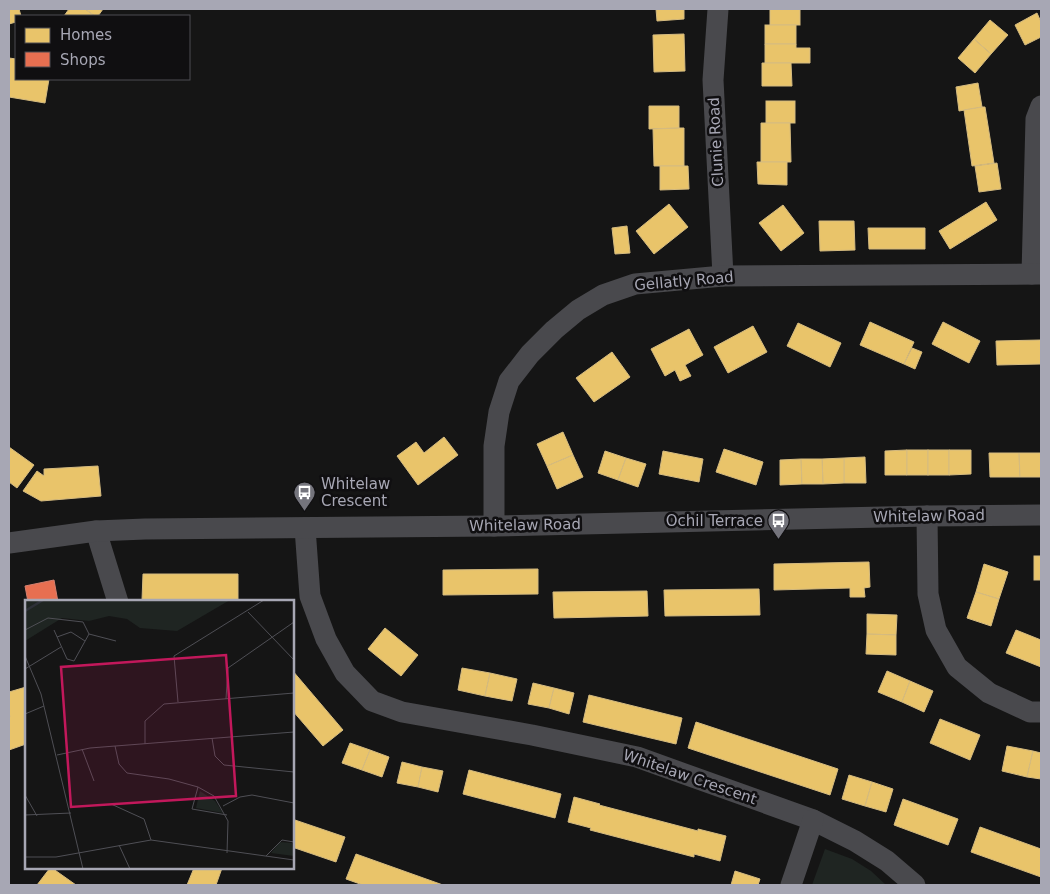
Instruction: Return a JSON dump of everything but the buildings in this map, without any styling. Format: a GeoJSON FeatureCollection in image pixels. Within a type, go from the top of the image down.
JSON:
{"type":"FeatureCollection","features":[{"type":"Feature","properties":{"kind":"street","name":"Clunie Road"},"geometry":{"type":"LineString","coordinates":[[718,9],[713,80],[724,276]]}},
{"type":"Feature","properties":{"kind":"street"},"geometry":{"type":"LineString","coordinates":[[1037,274],[1036,118],[1041,106]]}},
{"type":"Feature","properties":{"kind":"street","name":"Gellatly Road"},"geometry":{"type":"LineString","coordinates":[[494,526],[494,446],[499,412],[509,382],[530,354],[578,310],[603,295],[636,284],[724,276],[1037,274]]}},
{"type":"Feature","properties":{"kind":"street","name":"Whitelaw Road"},"geometry":{"type":"LineString","coordinates":[[9,543],[96,531],[145,529],[494,526],[1041,514]]}},
{"type":"Feature","properties":{"kind":"street"},"geometry":{"type":"LineString","coordinates":[[927,516],[928,594],[936,630],[957,667],[989,693],[1030,712],[1041,712]]}},
{"type":"Feature","properties":{"kind":"street","name":"Whitelaw Crescent"},"geometry":{"type":"LineString","coordinates":[[305,528],[310,596],[326,640],[345,673],[372,701],[402,712],[637,756],[813,820],[855,841],[887,861],[915,885]]}},
{"type":"Feature","properties":{"kind":"street"},"geometry":{"type":"LineString","coordinates":[[96,531],[117,600]]}},
{"type":"Feature","properties":{"kind":"street"},"geometry":{"type":"LineString","coordinates":[[791,885],[813,820]]}},
{"type":"Feature","properties":{"kind":"shaded area"},"geometry":{"type":"Polygon","coordinates":[[[825,849],[852,859],[871,871],[886,885],[812,885],[825,849]]]}},
{"type":"Feature","properties":{"kind":"place","name":"Whitelaw Crescent"},"geometry":{"type":"Point","coordinates":[305,512]}},
{"type":"Feature","properties":{"kind":"place","name":"Ochil Terrace"},"geometry":{"type":"Point","coordinates":[779,540]}}]}
